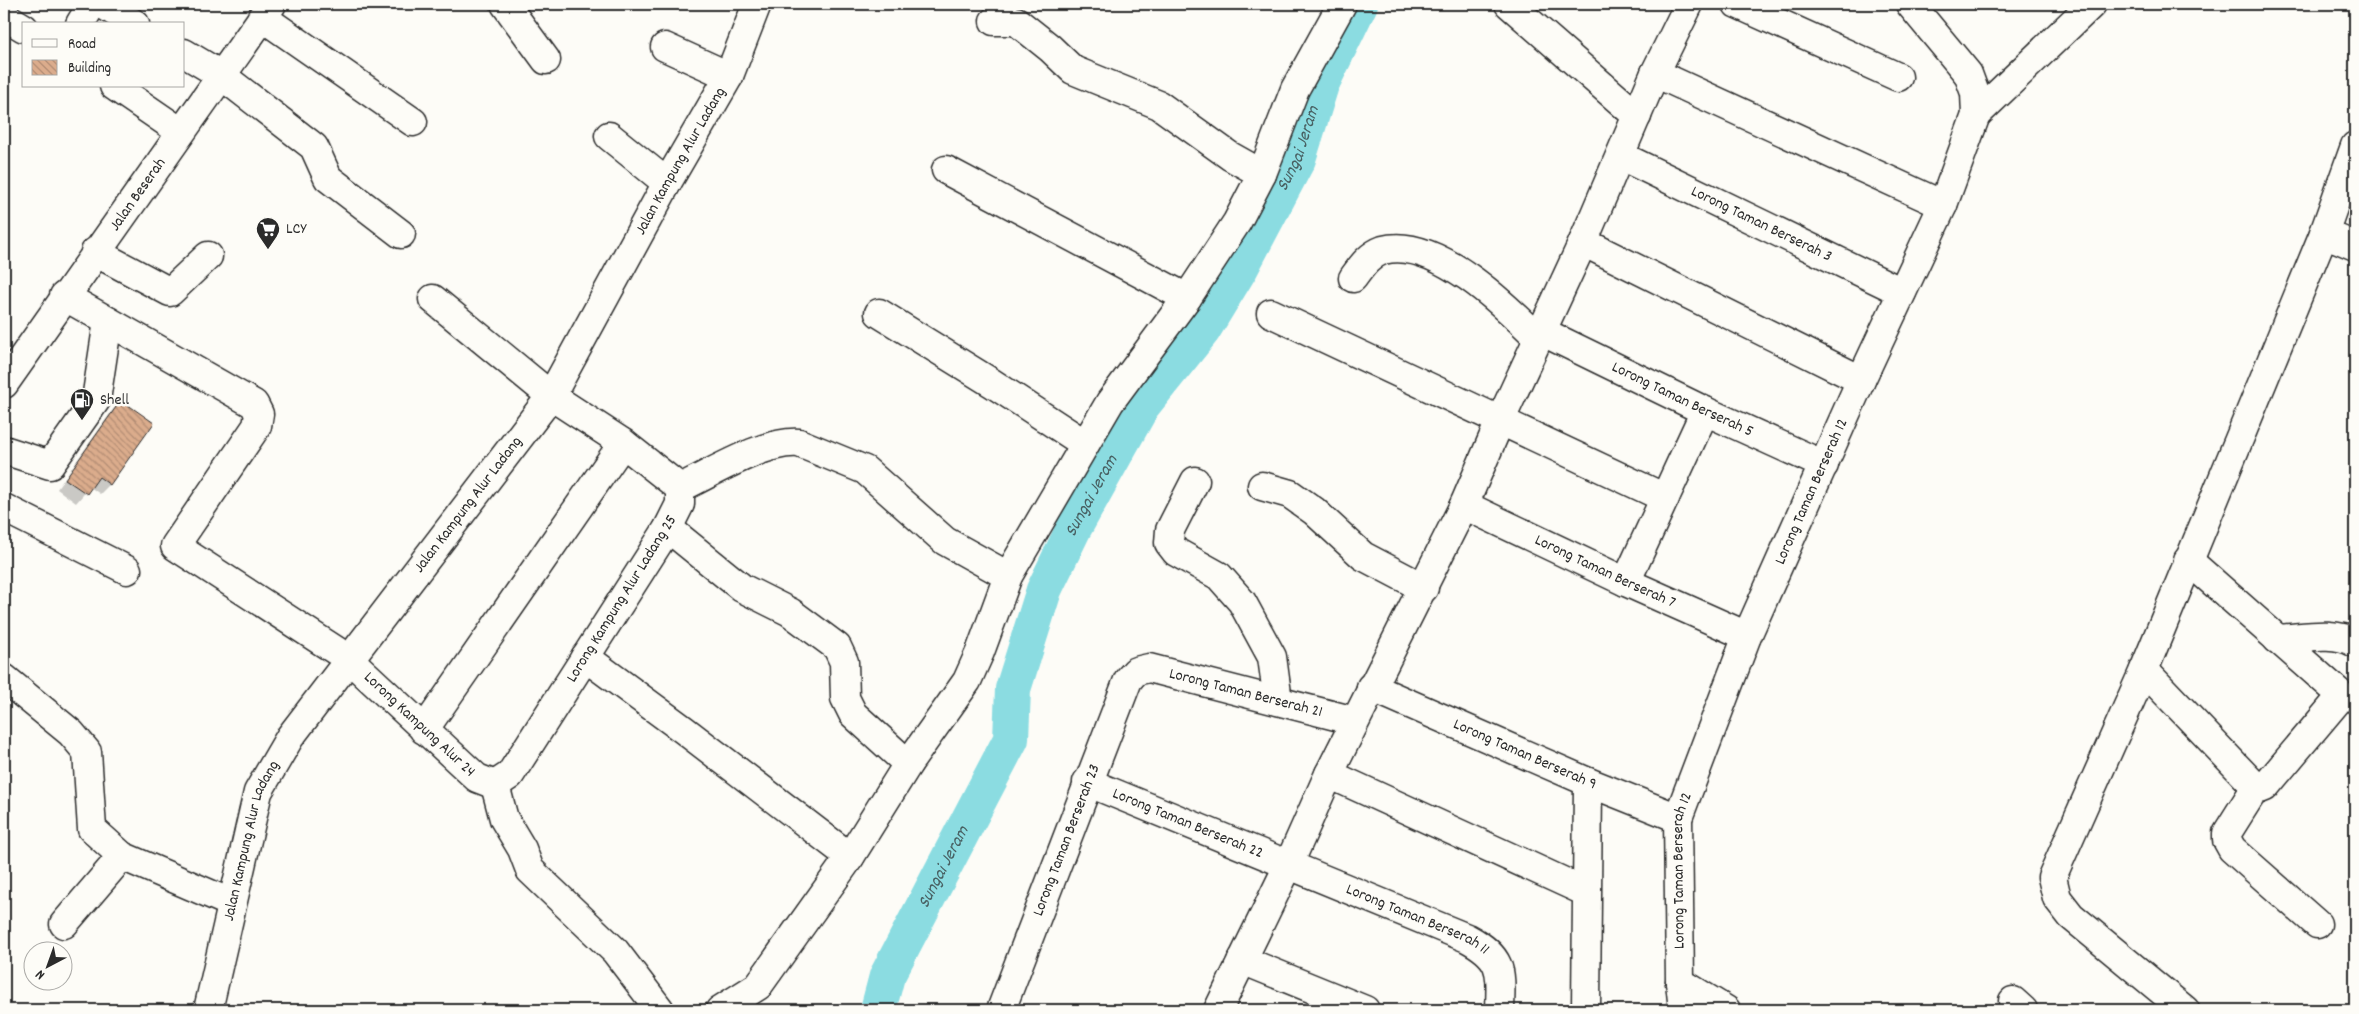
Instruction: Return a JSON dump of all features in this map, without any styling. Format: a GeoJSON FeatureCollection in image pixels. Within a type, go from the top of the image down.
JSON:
{"type":"FeatureCollection","features":[{"type":"Feature","properties":{"kind":"main road"},"geometry":{"type":"LineString","coordinates":[[81,22],[92,4]]}},
{"type":"Feature","properties":{"kind":"main road"},"geometry":{"type":"LineString","coordinates":[[102,4],[132,22]]}},
{"type":"Feature","properties":{"kind":"main road"},"geometry":{"type":"LineString","coordinates":[[505,4],[546,60]]}},
{"type":"Feature","properties":{"kind":"main road","name":"Jalan Kampung Alur Ladang"},"geometry":{"type":"LineString","coordinates":[[208,1010],[218,973],[231,903],[258,792],[290,737],[551,396],[667,183],[729,76],[757,4]]}},
{"type":"Feature","properties":{"kind":"main road"},"geometry":{"type":"LineString","coordinates":[[720,1010],[758,986],[850,857],[908,764],[967,681],[980,652],[1008,576],[1110,402],[1187,298],[1238,222],[1262,174],[1295,89],[1342,4]]}},
{"type":"Feature","properties":{"kind":"main road"},"geometry":{"type":"LineString","coordinates":[[1509,4],[1637,116]]}},
{"type":"Feature","properties":{"kind":"main road"},"geometry":{"type":"LineString","coordinates":[[1737,4],[1898,77]]}},
{"type":"Feature","properties":{"kind":"main road","name":"Lorong Taman Berserah 12"},"geometry":{"type":"LineString","coordinates":[[1683,1010],[1680,982],[1678,818],[1747,636],[1861,380],[1943,205],[1976,115],[1975,93],[1968,74],[1910,4]]}},
{"type":"Feature","properties":{"kind":"main road"},"geometry":{"type":"LineString","coordinates":[[1976,115],[2092,4]]}},
{"type":"Feature","properties":{"kind":"main road"},"geometry":{"type":"LineString","coordinates":[[1218,1010],[1288,866],[1329,774],[1371,687],[1424,588],[1464,505],[1501,419],[1583,242],[1656,73],[1678,9]]}},
{"type":"Feature","properties":{"kind":"main road"},"geometry":{"type":"LineString","coordinates":[[267,10],[413,122]]}},
{"type":"Feature","properties":{"kind":"main road","name":"Jalan Beserah"},"geometry":{"type":"LineString","coordinates":[[4,383],[267,10]]}},
{"type":"Feature","properties":{"kind":"main road"},"geometry":{"type":"LineString","coordinates":[[4,16],[22,27]]}},
{"type":"Feature","properties":{"kind":"main road"},"geometry":{"type":"LineString","coordinates":[[994,21],[1016,21],[1078,74],[1159,105],[1230,156],[1262,174]]}},
{"type":"Feature","properties":{"kind":"main road"},"geometry":{"type":"LineString","coordinates":[[665,47],[729,76]]}},
{"type":"Feature","properties":{"kind":"main road"},"geometry":{"type":"LineString","coordinates":[[185,54],[221,75],[314,147],[328,178],[401,234]]}},
{"type":"Feature","properties":{"kind":"main road"},"geometry":{"type":"LineString","coordinates":[[1656,73],[1943,205]]}},
{"type":"Feature","properties":{"kind":"main road"},"geometry":{"type":"LineString","coordinates":[[117,88],[181,132]]}},
{"type":"Feature","properties":{"kind":"main road"},"geometry":{"type":"LineString","coordinates":[[609,136],[667,183]]}},
{"type":"Feature","properties":{"kind":"main road"},"geometry":{"type":"LineString","coordinates":[[2185,1010],[2071,916],[2057,898],[2052,877],[2144,670],[2324,233],[2355,146]]}},
{"type":"Feature","properties":{"kind":"main road","name":"Lorong Taman Berserah 3"},"geometry":{"type":"LineString","coordinates":[[1620,156],[1902,292]]}},
{"type":"Feature","properties":{"kind":"main road"},"geometry":{"type":"LineString","coordinates":[[946,170],[1187,298]]}},
{"type":"Feature","properties":{"kind":"main road"},"geometry":{"type":"LineString","coordinates":[[2324,233],[2355,246]]}},
{"type":"Feature","properties":{"kind":"main road"},"geometry":{"type":"LineString","coordinates":[[1583,242],[1861,380]]}},
{"type":"Feature","properties":{"kind":"main road","name":"Lorong Taman Berserah 5"},"geometry":{"type":"LineString","coordinates":[[1353,278],[1364,263],[1384,250],[1413,250],[1459,270],[1502,302],[1541,336],[1824,465]]}},
{"type":"Feature","properties":{"kind":"main road"},"geometry":{"type":"LineString","coordinates":[[96,252],[170,292],[208,256]]}},
{"type":"Feature","properties":{"kind":"main road"},"geometry":{"type":"LineString","coordinates":[[4,450],[50,465],[96,400],[108,321],[64,296]]}},
{"type":"Feature","properties":{"kind":"main road"},"geometry":{"type":"LineString","coordinates":[[432,300],[551,396],[623,443],[680,488],[767,447],[788,442],[799,443],[865,470],[945,541],[1008,576]]}},
{"type":"Feature","properties":{"kind":"main road"},"geometry":{"type":"LineString","coordinates":[[1271,313],[1501,419],[1665,498]]}},
{"type":"Feature","properties":{"kind":"main road"},"geometry":{"type":"LineString","coordinates":[[879,314],[992,382],[1086,444]]}},
{"type":"Feature","properties":{"kind":"main road","name":"Lorong Kampung Alur 24"},"geometry":{"type":"LineString","coordinates":[[108,321],[254,404],[260,414],[257,426],[174,546],[348,659],[477,778],[495,785]]}},
{"type":"Feature","properties":{"kind":"main road"},"geometry":{"type":"LineString","coordinates":[[1626,582],[1705,411]]}},
{"type":"Feature","properties":{"kind":"main road"},"geometry":{"type":"LineString","coordinates":[[424,730],[623,443]]}},
{"type":"Feature","properties":{"kind":"main road"},"geometry":{"type":"LineString","coordinates":[[1195,481],[1170,530],[1169,543],[1176,552],[1219,576],[1242,602],[1272,657],[1278,701]]}},
{"type":"Feature","properties":{"kind":"main road"},"geometry":{"type":"LineString","coordinates":[[1262,486],[1290,494],[1314,511],[1363,556],[1424,588]]}},
{"type":"Feature","properties":{"kind":"main road","name":"Lorong Kampung Alur Ladang 25"},"geometry":{"type":"LineString","coordinates":[[495,785],[510,775],[668,528],[680,504],[680,488]]}},
{"type":"Feature","properties":{"kind":"main road","name":"Lorong Taman Berserah 7"},"geometry":{"type":"LineString","coordinates":[[1464,505],[1626,582],[1747,636]]}},
{"type":"Feature","properties":{"kind":"main road"},"geometry":{"type":"LineString","coordinates":[[4,508],[127,570]]}},
{"type":"Feature","properties":{"kind":"main road"},"geometry":{"type":"LineString","coordinates":[[668,528],[742,588],[790,612],[837,647],[844,662],[845,698],[853,714],[908,764]]}},
{"type":"Feature","properties":{"kind":"main road"},"geometry":{"type":"LineString","coordinates":[[2144,670],[2260,789],[2265,787],[2340,696],[2188,560]]}},
{"type":"Feature","properties":{"kind":"main road"},"geometry":{"type":"LineString","coordinates":[[2277,639],[2333,636],[2346,637],[2355,643]]}},
{"type":"Feature","properties":{"kind":"main road"},"geometry":{"type":"LineString","coordinates":[[585,657],[850,857]]}},
{"type":"Feature","properties":{"kind":"main road","name":"Lorong Taman Berserah 21"},"geometry":{"type":"LineString","coordinates":[[1136,671],[1149,668],[1355,721]]}},
{"type":"Feature","properties":{"kind":"main road","name":"Lorong Taman Berserah 23"},"geometry":{"type":"LineString","coordinates":[[1001,1010],[1087,782],[1128,680],[1136,671]]}},
{"type":"Feature","properties":{"kind":"main road"},"geometry":{"type":"LineString","coordinates":[[4,678],[70,732],[87,752],[92,828],[122,856],[231,903]]}},
{"type":"Feature","properties":{"kind":"main road","name":"Lorong Taman Berserah 9"},"geometry":{"type":"LineString","coordinates":[[1371,687],[1588,782],[1678,818]]}},
{"type":"Feature","properties":{"kind":"main road"},"geometry":{"type":"LineString","coordinates":[[1329,774],[1586,892]]}},
{"type":"Feature","properties":{"kind":"main road","name":"Lorong Taman Berserah 22"},"geometry":{"type":"LineString","coordinates":[[1087,782],[1288,866]]}},
{"type":"Feature","properties":{"kind":"main road"},"geometry":{"type":"LineString","coordinates":[[1586,1010],[1588,782]]}},
{"type":"Feature","properties":{"kind":"main road"},"geometry":{"type":"LineString","coordinates":[[495,785],[504,819],[522,849],[530,870],[615,950],[660,1010]]}},
{"type":"Feature","properties":{"kind":"main road"},"geometry":{"type":"LineString","coordinates":[[2256,787],[2227,833],[2226,840],[2232,850],[2317,924]]}},
{"type":"Feature","properties":{"kind":"main road"},"geometry":{"type":"LineString","coordinates":[[64,924],[122,856]]}},
{"type":"Feature","properties":{"kind":"main road","name":"Lorong Taman Berserah 11"},"geometry":{"type":"LineString","coordinates":[[1288,866],[1467,938],[1483,947],[1495,960],[1501,975],[1500,1010]]}},
{"type":"Feature","properties":{"kind":"main road"},"geometry":{"type":"LineString","coordinates":[[1242,960],[1365,1010]]}},
{"type":"Feature","properties":{"kind":"main road"},"geometry":{"type":"LineString","coordinates":[[1680,982],[1726,1010]]}},
{"type":"Feature","properties":{"kind":"building"},"geometry":{"type":"Polygon","coordinates":[[[121,400],[154,423],[110,485],[99,477],[87,494],[65,479],[121,400]]]}},
{"type":"Feature","properties":{"kind":"waterway","name":"Sungai Jeram"},"geometry":{"type":"LineString","coordinates":[[878,1010],[887,976],[1011,739],[1013,689],[1044,590],[1074,528],[1142,406],[1203,330],[1240,269],[1298,159],[1321,85],[1360,4]]}},
{"type":"Feature","properties":{"kind":"place","name":"LCY"},"geometry":{"type":"Point","coordinates":[268,250]}},
{"type":"Feature","properties":{"kind":"place","name":"Shell"},"geometry":{"type":"Point","coordinates":[82,421]}}]}
